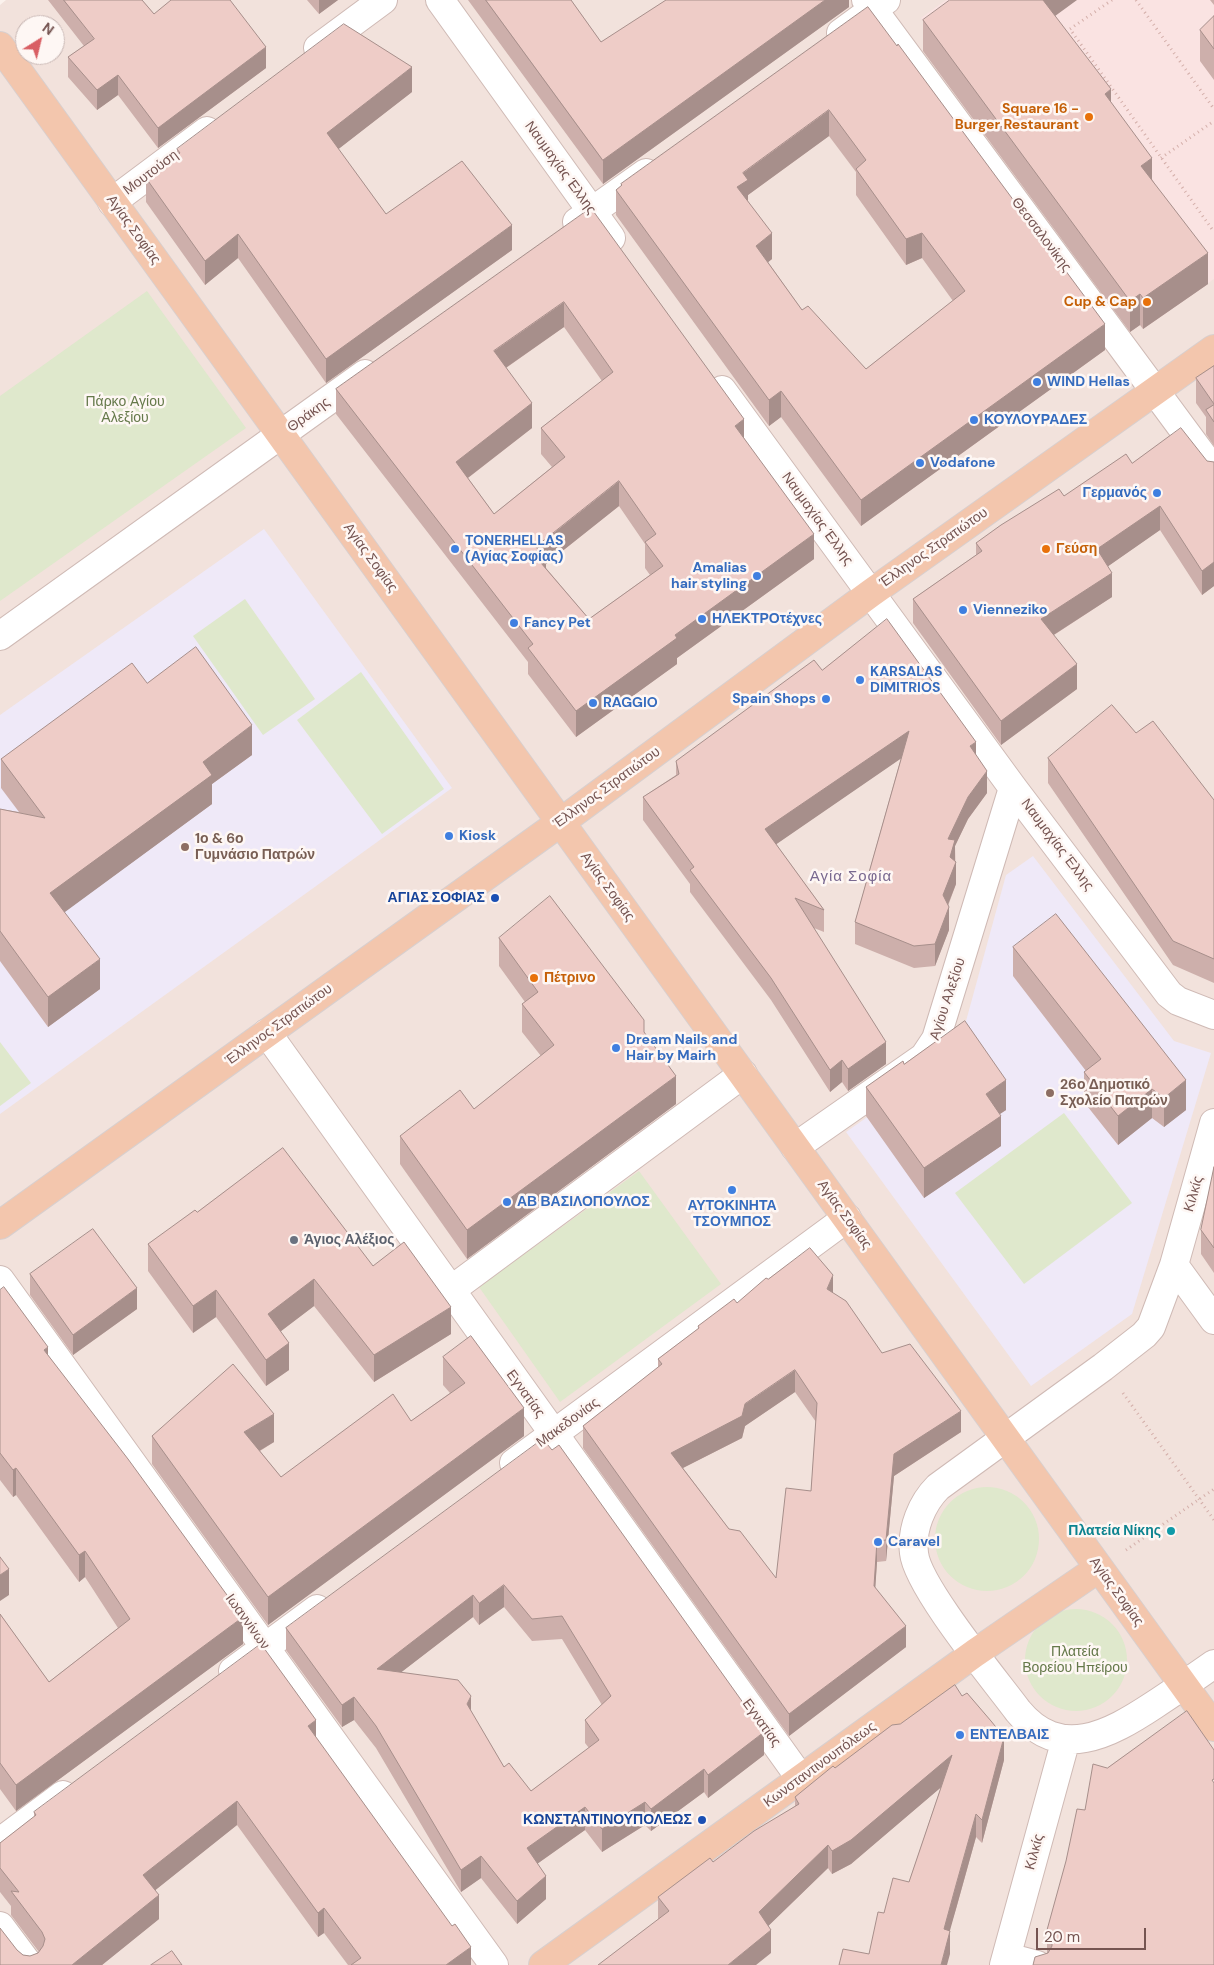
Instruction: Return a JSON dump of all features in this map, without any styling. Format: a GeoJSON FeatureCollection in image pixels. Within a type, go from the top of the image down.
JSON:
{"type":"FeatureCollection","features":[{"type":"Feature","properties":{"kind":"main road","name":"Αγίας Σοφίας"},"geometry":{"type":"LineString","coordinates":[[0,46],[1214,1727]]}},
{"type":"Feature","properties":{"kind":"main road","name":"Έλληνος Στρατιώτου"},"geometry":{"type":"LineString","coordinates":[[0,1225],[560,822],[871,592],[1214,349]]}},
{"type":"Feature","properties":{"kind":"main road","name":"Κωνσταντινουπόλεως"},"geometry":{"type":"LineString","coordinates":[[543,1965],[975,1653],[1099,1568]]}},
{"type":"Feature","properties":{"kind":"street"},"geometry":{"type":"LineString","coordinates":[[295,65],[383,0]]}},
{"type":"Feature","properties":{"kind":"street","name":"Ναυμαχίας Έλλης"},"geometry":{"type":"LineString","coordinates":[[440,0],[627,259]]}},
{"type":"Feature","properties":{"kind":"street"},"geometry":{"type":"LineString","coordinates":[[817,50],[875,3]]}},
{"type":"Feature","properties":{"kind":"street","name":"Θεσσαλονίκης"},"geometry":{"type":"LineString","coordinates":[[875,3],[1214,471]]}},
{"type":"Feature","properties":{"kind":"street","name":"Μουτούση"},"geometry":{"type":"LineString","coordinates":[[112,202],[224,119]]}},
{"type":"Feature","properties":{"kind":"street"},"geometry":{"type":"LineString","coordinates":[[560,235],[664,160]]}},
{"type":"Feature","properties":{"kind":"street","name":"Θράκης"},"geometry":{"type":"LineString","coordinates":[[0,636],[384,361]]}},
{"type":"Feature","properties":{"kind":"street","name":"Ναυμαχίας Έλλης"},"geometry":{"type":"LineString","coordinates":[[708,370],[1014,788],[1169,994],[1178,1001],[1214,1015]]}},
{"type":"Feature","properties":{"kind":"street","name":"Αγίου Αλεξίου"},"geometry":{"type":"LineString","coordinates":[[795,1147],[924,1057],[931,1049],[936,1039],[1014,788]]}},
{"type":"Feature","properties":{"kind":"street","name":"Εγνατίας"},"geometry":{"type":"LineString","coordinates":[[267,1033],[801,1779]]}},
{"type":"Feature","properties":{"kind":"street"},"geometry":{"type":"LineString","coordinates":[[451,1290],[743,1074]]}},
{"type":"Feature","properties":{"kind":"street","name":"Κιλκίς"},"geometry":{"type":"LineString","coordinates":[[1214,1123],[1174,1265],[1151,1327],[1144,1336],[1007,1439],[947,1479],[931,1494],[919,1518],[914,1543],[918,1570],[975,1653],[1024,1719],[1044,1733],[1066,1739],[1091,1738],[1113,1730],[1184,1686],[1214,1664]]}},
{"type":"Feature","properties":{"kind":"street","name":"Μακεδονίας"},"geometry":{"type":"LineString","coordinates":[[498,1475],[847,1218]]}},
{"type":"Feature","properties":{"kind":"street"},"geometry":{"type":"LineString","coordinates":[[1174,1265],[1214,1320]]}},
{"type":"Feature","properties":{"kind":"street","name":"Ιωαννίνων"},"geometry":{"type":"LineString","coordinates":[[0,1280],[494,1965]]}},
{"type":"Feature","properties":{"kind":"street"},"geometry":{"type":"LineString","coordinates":[[209,1688],[337,1594]]}},
{"type":"Feature","properties":{"kind":"street","name":"Κιλκίς"},"geometry":{"type":"LineString","coordinates":[[1006,1961],[1066,1739]]}},
{"type":"Feature","properties":{"kind":"street"},"geometry":{"type":"LineString","coordinates":[[3,1833],[81,1782]]}},
{"type":"Feature","properties":{"kind":"street"},"geometry":{"type":"LineString","coordinates":[[0,1926],[29,1965]]}},
{"type":"Feature","properties":{"kind":"street"},"geometry":{"type":"LineString","coordinates":[[1006,1961],[1036,1965]]}},
{"type":"Feature","properties":{"kind":"path"},"geometry":{"type":"LineString","coordinates":[[1112,0],[1070,29],[1214,232]]}},
{"type":"Feature","properties":{"kind":"path"},"geometry":{"type":"LineString","coordinates":[[1136,0],[1214,109]]}},
{"type":"Feature","properties":{"kind":"path"},"geometry":{"type":"LineString","coordinates":[[1161,158],[1214,121]]}},
{"type":"Feature","properties":{"kind":"path"},"geometry":{"type":"LineString","coordinates":[[1103,1367],[1214,1520]]}},
{"type":"Feature","properties":{"kind":"path"},"geometry":{"type":"LineString","coordinates":[[1099,1568],[1214,1489]]}},
{"type":"Feature","properties":{"kind":"shaded area"},"geometry":{"type":"Polygon","coordinates":[[[6,0],[1214,0],[1214,1965],[0,1965],[0,5],[6,0]]]}},
{"type":"Feature","properties":{"kind":"shaded area"},"geometry":{"type":"Polygon","coordinates":[[[946,0],[1214,0],[1214,279],[1143,329],[921,18],[946,0]]]}},
{"type":"Feature","properties":{"kind":"shaded area","name":"1ο & 6ο Γυμνάσιο Πατρών"},"geometry":{"type":"Polygon","coordinates":[[[264,529],[452,788],[0,1114],[0,715],[264,529]]]}},
{"type":"Feature","properties":{"kind":"shaded area","name":"26ο Δημοτικό Σχολείο Πατρών"},"geometry":{"type":"Polygon","coordinates":[[[1033,856],[1174,1041],[1211,1053],[1132,1314],[1031,1386],[846,1132],[957,1054],[1006,875],[1033,856]]]}},
{"type":"Feature","properties":{"kind":"green space","name":"Πάρκο Αγίου Αλεξίου"},"geometry":{"type":"Polygon","coordinates":[[[147,291],[246,428],[0,601],[0,396],[147,291]]]}},
{"type":"Feature","properties":{"kind":"green space"},"geometry":{"type":"Polygon","coordinates":[[[245,599],[315,699],[263,735],[193,636],[245,599]]]}},
{"type":"Feature","properties":{"kind":"green space"},"geometry":{"type":"Polygon","coordinates":[[[361,672],[444,789],[382,834],[297,720],[361,672]]]}},
{"type":"Feature","properties":{"kind":"green space"},"geometry":{"type":"Polygon","coordinates":[[[0,1042],[31,1083],[0,1106],[0,1042]]]}},
{"type":"Feature","properties":{"kind":"green space"},"geometry":{"type":"Polygon","coordinates":[[[1064,1113],[1132,1203],[1024,1284],[955,1193],[1064,1113]]]}},
{"type":"Feature","properties":{"kind":"green space"},"geometry":{"type":"Polygon","coordinates":[[[639,1171],[721,1284],[560,1402],[479,1287],[639,1171]]]}},
{"type":"Feature","properties":{"kind":"green space"},"geometry":{"type":"Polygon","coordinates":[[[987,1487],[1007,1491],[1016,1496],[1030,1510],[1035,1519],[1039,1539],[1035,1559],[1030,1568],[1016,1582],[1007,1587],[987,1591],[967,1587],[958,1582],[944,1568],[939,1559],[935,1539],[939,1519],[944,1510],[958,1496],[967,1491],[987,1487]]]}},
{"type":"Feature","properties":{"kind":"green space","name":"Πλατεία Βορείου Ηπείρου"},"geometry":{"type":"Polygon","coordinates":[[[1076,1609],[1096,1612],[1105,1617],[1119,1631],[1124,1640],[1127,1660],[1124,1680],[1119,1689],[1105,1703],[1096,1708],[1076,1711],[1056,1708],[1047,1703],[1033,1689],[1028,1680],[1025,1660],[1028,1640],[1033,1631],[1047,1617],[1056,1612],[1076,1609]]]}},
{"type":"Feature","properties":{"kind":"building"},"geometry":{"type":"Polygon","coordinates":[[[64,0],[142,0],[154,14],[171,0],[230,0],[266,47],[158,128],[118,75],[97,90],[68,57],[94,39],[64,0]]]}},
{"type":"Feature","properties":{"kind":"building"},"geometry":{"type":"Polygon","coordinates":[[[486,0],[571,0],[601,42],[666,0],[825,0],[603,160],[486,0]]]}},
{"type":"Feature","properties":{"kind":"building"},"geometry":{"type":"Polygon","coordinates":[[[950,0],[1043,0],[1111,89],[1105,94],[1152,158],[1141,166],[1208,253],[1143,298],[1140,294],[1130,301],[923,20],[950,0]]]}},
{"type":"Feature","properties":{"kind":"building"},"geometry":{"type":"Polygon","coordinates":[[[868,7],[897,46],[898,44],[1105,324],[861,500],[781,391],[769,400],[616,190],[621,184],[868,7]],[[829,110],[743,173],[748,180],[737,187],[772,233],[756,246],[802,310],[808,306],[866,369],[965,291],[922,233],[906,239],[856,169],[866,160],[829,110]]]}},
{"type":"Feature","properties":{"kind":"building"},"geometry":{"type":"Polygon","coordinates":[[[1214,16],[1214,49],[1200,30],[1214,16]]]}},
{"type":"Feature","properties":{"kind":"building"},"geometry":{"type":"Polygon","coordinates":[[[344,24],[412,67],[327,133],[386,214],[462,161],[512,225],[326,359],[238,234],[205,261],[146,178],[180,153],[177,149],[344,24]]]}},
{"type":"Feature","properties":{"kind":"building"},"geometry":{"type":"Polygon","coordinates":[[[591,208],[744,419],[735,426],[814,534],[675,635],[677,638],[576,711],[528,648],[533,644],[336,389],[591,208]],[[564,302],[494,351],[532,403],[456,462],[494,514],[565,457],[541,428],[613,372],[564,302]],[[619,481],[536,547],[546,559],[541,563],[589,619],[663,566],[645,542],[656,534],[619,481]]]}},
{"type":"Feature","properties":{"kind":"building"},"geometry":{"type":"Polygon","coordinates":[[[1214,366],[1214,404],[1196,378],[1214,366]]]}},
{"type":"Feature","properties":{"kind":"building"},"geometry":{"type":"Polygon","coordinates":[[[1214,405],[1214,422],[1206,410],[1214,405]]]}},
{"type":"Feature","properties":{"kind":"building"},"geometry":{"type":"Polygon","coordinates":[[[1181,428],[1207,461],[1214,462],[1214,562],[1202,571],[1160,506],[1097,549],[1112,573],[1041,619],[1077,664],[1001,721],[913,599],[982,551],[976,543],[1001,525],[1059,489],[1064,496],[1126,454],[1132,463],[1181,428]]]}},
{"type":"Feature","properties":{"kind":"building"},"geometry":{"type":"Polygon","coordinates":[[[887,619],[976,742],[970,746],[987,771],[968,797],[948,839],[955,840],[950,857],[956,862],[943,895],[949,907],[935,944],[914,946],[855,922],[909,731],[765,829],[824,910],[795,898],[886,1042],[848,1069],[842,1060],[830,1070],[771,978],[690,870],[694,867],[643,797],[679,774],[676,761],[814,660],[822,670],[887,619]]]}},
{"type":"Feature","properties":{"kind":"building"},"geometry":{"type":"Polygon","coordinates":[[[196,647],[252,725],[203,762],[212,775],[50,893],[100,959],[48,997],[0,931],[0,809],[45,818],[1,759],[132,663],[147,683],[196,647]]]}},
{"type":"Feature","properties":{"kind":"building"},"geometry":{"type":"Polygon","coordinates":[[[1112,705],[1136,733],[1153,721],[1214,800],[1214,959],[1173,941],[1048,758],[1112,705]]]}},
{"type":"Feature","properties":{"kind":"building"},"geometry":{"type":"Polygon","coordinates":[[[550,896],[644,1020],[644,1032],[676,1076],[467,1230],[400,1136],[460,1090],[474,1109],[554,1045],[522,1004],[538,992],[499,938],[550,896]]]}},
{"type":"Feature","properties":{"kind":"building"},"geometry":{"type":"Polygon","coordinates":[[[1056,914],[1186,1080],[1164,1098],[1152,1089],[1118,1116],[1084,1072],[1101,1059],[1013,947],[1056,914]]]}},
{"type":"Feature","properties":{"kind":"building"},"geometry":{"type":"Polygon","coordinates":[[[965,1021],[1006,1080],[986,1094],[1001,1116],[924,1168],[866,1087],[903,1061],[904,1064],[965,1021]]]}},
{"type":"Feature","properties":{"kind":"building"},"geometry":{"type":"Polygon","coordinates":[[[283,1148],[373,1266],[404,1242],[451,1307],[374,1355],[314,1279],[268,1314],[289,1343],[266,1360],[216,1290],[193,1306],[148,1244],[195,1210],[197,1212],[283,1148]]]}},
{"type":"Feature","properties":{"kind":"building"},"geometry":{"type":"Polygon","coordinates":[[[1214,1167],[1214,1248],[1201,1230],[1214,1167]]]}},
{"type":"Feature","properties":{"kind":"building"},"geometry":{"type":"Polygon","coordinates":[[[93,1229],[137,1288],[73,1335],[30,1274],[93,1229]]]}},
{"type":"Feature","properties":{"kind":"building"},"geometry":{"type":"Polygon","coordinates":[[[810,1248],[833,1275],[827,1289],[846,1301],[882,1353],[910,1344],[961,1411],[894,1454],[886,1540],[877,1541],[874,1586],[906,1626],[789,1714],[583,1426],[662,1364],[658,1359],[699,1328],[698,1326],[734,1299],[737,1303],[766,1278],[768,1279],[810,1248]],[[795,1370],[745,1404],[742,1416],[671,1453],[729,1529],[740,1531],[776,1578],[786,1488],[811,1491],[817,1403],[795,1370]]]}},
{"type":"Feature","properties":{"kind":"building"},"geometry":{"type":"Polygon","coordinates":[[[4,1287],[48,1347],[44,1350],[128,1459],[243,1617],[16,1785],[0,1763],[0,1614],[49,1682],[130,1619],[85,1551],[79,1555],[16,1468],[13,1470],[0,1453],[0,1290],[4,1287]]]}},
{"type":"Feature","properties":{"kind":"building"},"geometry":{"type":"Polygon","coordinates":[[[471,1336],[524,1408],[268,1597],[152,1436],[233,1364],[274,1414],[244,1432],[281,1477],[393,1394],[411,1421],[465,1383],[443,1357],[471,1336]]]}},
{"type":"Feature","properties":{"kind":"building"},"geometry":{"type":"Polygon","coordinates":[[[543,1439],[552,1450],[559,1445],[764,1732],[708,1775],[704,1769],[651,1809],[645,1802],[602,1829],[585,1807],[527,1848],[546,1876],[517,1901],[481,1856],[461,1870],[376,1726],[354,1697],[342,1705],[286,1628],[543,1439]],[[504,1585],[479,1603],[473,1595],[377,1669],[458,1680],[471,1696],[467,1704],[504,1767],[509,1763],[531,1791],[599,1740],[585,1720],[611,1696],[562,1616],[532,1619],[504,1585]]]}},
{"type":"Feature","properties":{"kind":"building"},"geometry":{"type":"Polygon","coordinates":[[[0,1557],[9,1569],[0,1575],[0,1557]]]}},
{"type":"Feature","properties":{"kind":"building"},"geometry":{"type":"Polygon","coordinates":[[[261,1644],[316,1720],[308,1726],[452,1926],[455,1924],[471,1947],[446,1965],[351,1965],[361,1958],[324,1908],[318,1913],[237,1801],[143,1875],[159,1895],[72,1965],[0,1965],[0,1928],[23,1955],[30,1956],[38,1953],[45,1939],[42,1932],[11,1891],[19,1892],[0,1868],[0,1843],[36,1815],[34,1812],[261,1644]]]}},
{"type":"Feature","properties":{"kind":"building"},"geometry":{"type":"Polygon","coordinates":[[[955,1685],[962,1696],[967,1693],[1004,1737],[982,1820],[976,1814],[956,1885],[944,1929],[950,1931],[941,1965],[839,1965],[843,1949],[869,1954],[878,1912],[884,1913],[893,1878],[909,1882],[952,1755],[851,1840],[832,1851],[828,1845],[759,1912],[771,1930],[728,1965],[598,1965],[669,1911],[658,1897],[710,1858],[713,1862],[754,1831],[799,1804],[795,1797],[833,1766],[835,1768],[892,1725],[900,1724],[955,1685]]]}},
{"type":"Feature","properties":{"kind":"building"},"geometry":{"type":"Polygon","coordinates":[[[1187,1711],[1214,1750],[1214,1779],[1212,1780],[1214,1783],[1214,1965],[1033,1965],[1035,1957],[1048,1953],[1052,1946],[1052,1937],[1047,1930],[1066,1861],[1077,1809],[1085,1810],[1093,1764],[1107,1768],[1187,1711]]]}},
{"type":"Feature","properties":{"kind":"building"},"geometry":{"type":"Polygon","coordinates":[[[172,1951],[182,1965],[151,1965],[172,1951]]]}},
{"type":"Feature","properties":{"kind":"place","name":"Square 16 - Burger Restaurant"},"geometry":{"type":"Point","coordinates":[1089,117]}},
{"type":"Feature","properties":{"kind":"place","name":"Cup & Cap"},"geometry":{"type":"Point","coordinates":[1147,302]}},
{"type":"Feature","properties":{"kind":"place","name":"WIND Hellas"},"geometry":{"type":"Point","coordinates":[1037,382]}},
{"type":"Feature","properties":{"kind":"place","name":"ΚΟΥΛΟΥΡΑΔΕΣ"},"geometry":{"type":"Point","coordinates":[974,420]}},
{"type":"Feature","properties":{"kind":"place","name":"Vodafone"},"geometry":{"type":"Point","coordinates":[920,463]}},
{"type":"Feature","properties":{"kind":"place","name":"Γερμανός"},"geometry":{"type":"Point","coordinates":[1157,493]}},
{"type":"Feature","properties":{"kind":"place","name":"TONERHELLAS (Αγίας Σοφίας)"},"geometry":{"type":"Point","coordinates":[455,549]}},
{"type":"Feature","properties":{"kind":"place","name":"Γεύση"},"geometry":{"type":"Point","coordinates":[1046,549]}},
{"type":"Feature","properties":{"kind":"place","name":"Amalias hair styling"},"geometry":{"type":"Point","coordinates":[757,576]}},
{"type":"Feature","properties":{"kind":"place","name":"Vienneziko"},"geometry":{"type":"Point","coordinates":[963,610]}},
{"type":"Feature","properties":{"kind":"place","name":"ΗΛΕΚΤΡΟτέχνες"},"geometry":{"type":"Point","coordinates":[702,619]}},
{"type":"Feature","properties":{"kind":"place","name":"Fancy Pet"},"geometry":{"type":"Point","coordinates":[514,623]}},
{"type":"Feature","properties":{"kind":"place","name":"KARSALAS DIMITRIOS"},"geometry":{"type":"Point","coordinates":[860,680]}},
{"type":"Feature","properties":{"kind":"place","name":"Spain Shops"},"geometry":{"type":"Point","coordinates":[826,699]}},
{"type":"Feature","properties":{"kind":"place","name":"RAGGIO"},"geometry":{"type":"Point","coordinates":[593,703]}},
{"type":"Feature","properties":{"kind":"place","name":"Kiosk"},"geometry":{"type":"Point","coordinates":[449,836]}},
{"type":"Feature","properties":{"kind":"place","name":"1ο & 6ο Γυμνάσιο Πατρών"},"geometry":{"type":"Point","coordinates":[185,847]}},
{"type":"Feature","properties":{"kind":"place","name":"ΑΓΙΑΣ ΣΟΦΙΑΣ"},"geometry":{"type":"Point","coordinates":[495,898]}},
{"type":"Feature","properties":{"kind":"place","name":"Πέτρινο"},"geometry":{"type":"Point","coordinates":[534,978]}},
{"type":"Feature","properties":{"kind":"place","name":"Dream Nails and Hair by Mairh"},"geometry":{"type":"Point","coordinates":[616,1048]}},
{"type":"Feature","properties":{"kind":"place","name":"26ο Δημοτικό Σχολείο Πατρών"},"geometry":{"type":"Point","coordinates":[1050,1093]}},
{"type":"Feature","properties":{"kind":"place","name":"ΑΥΤΟΚΙΝΗΤΑ ΤΣΟΥΜΠΟΣ"},"geometry":{"type":"Point","coordinates":[732,1190]}},
{"type":"Feature","properties":{"kind":"place","name":"ΑΒ ΒΑΣΙΛΟΠΟΥΛΟΣ"},"geometry":{"type":"Point","coordinates":[507,1202]}},
{"type":"Feature","properties":{"kind":"place","name":"Άγιος Αλέξιος"},"geometry":{"type":"Point","coordinates":[294,1240]}},
{"type":"Feature","properties":{"kind":"place","name":"Πλατεία Νίκης"},"geometry":{"type":"Point","coordinates":[1171,1531]}},
{"type":"Feature","properties":{"kind":"place","name":"Caravel"},"geometry":{"type":"Point","coordinates":[878,1542]}},
{"type":"Feature","properties":{"kind":"place","name":"ΕΝΤΕΛΒΑΙΣ"},"geometry":{"type":"Point","coordinates":[960,1735]}},
{"type":"Feature","properties":{"kind":"place","name":"ΚΩΝΣΤΑΝΤΙΝΟΥΠΟΛΕΩΣ"},"geometry":{"type":"Point","coordinates":[702,1820]}},
{"type":"Feature","properties":{"kind":"district","name":"Αγία Σοφία"},"geometry":{"type":"Point","coordinates":[851,877]}}]}
